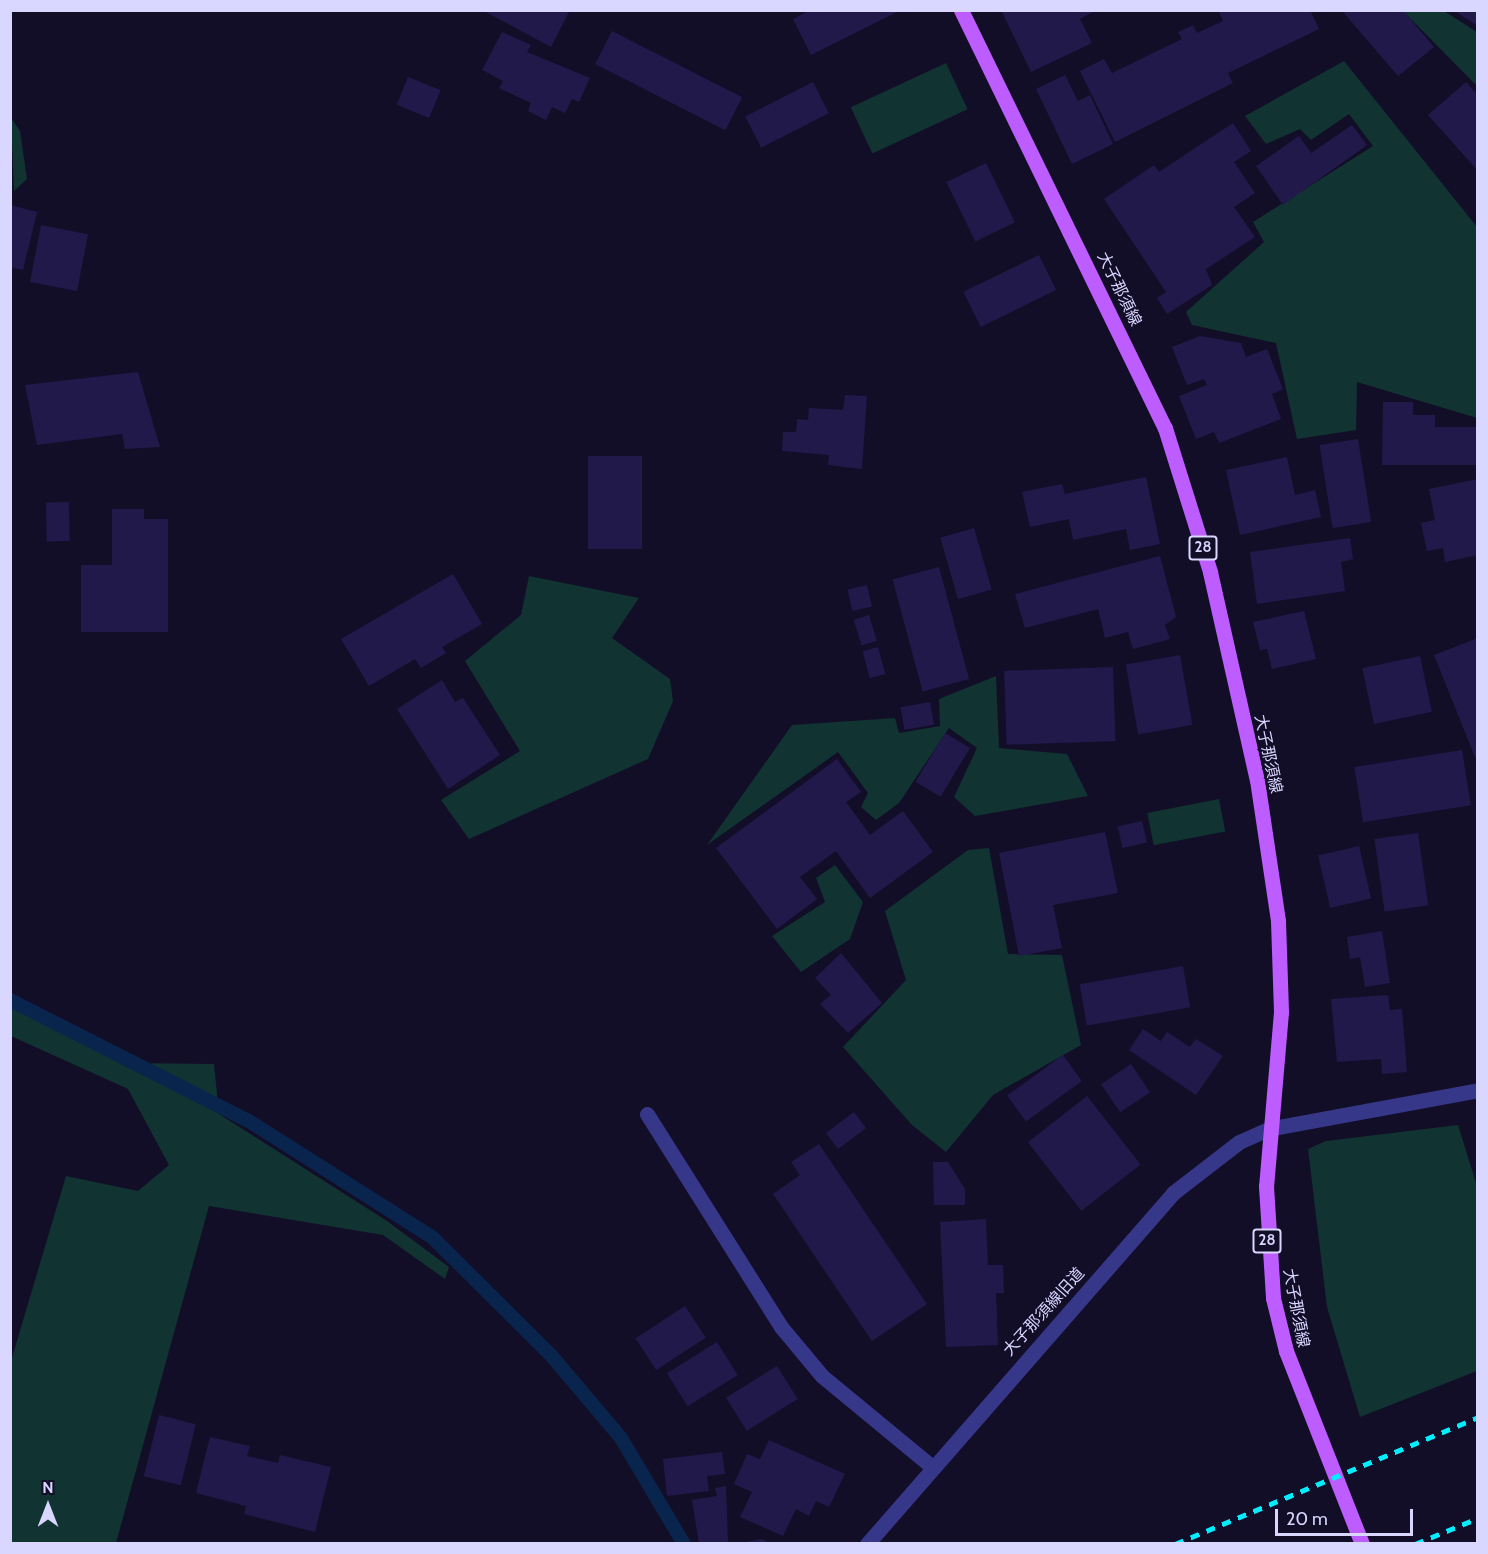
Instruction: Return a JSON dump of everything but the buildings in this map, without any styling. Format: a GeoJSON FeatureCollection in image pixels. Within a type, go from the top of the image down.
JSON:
{"type":"FeatureCollection","features":[{"type":"Feature","properties":{"kind":"main road","name":"大子那須線"},"geometry":{"type":"LineString","coordinates":[[961,10],[1165,428],[1210,572],[1257,780],[1278,921],[1281,1012],[1268,1129],[1273,1298],[1286,1351],[1362,1544]]}},
{"type":"Feature","properties":{"kind":"street","name":"大子那須線旧道"},"geometry":{"type":"LineString","coordinates":[[867,1544],[931,1466],[1173,1193],[1239,1142],[1268,1129],[1478,1090]]}},
{"type":"Feature","properties":{"kind":"street"},"geometry":{"type":"LineString","coordinates":[[646,1114],[782,1328],[822,1376],[931,1466]]}},
{"type":"Feature","properties":{"kind":"green space"},"geometry":{"type":"Polygon","coordinates":[[[1403,11],[1444,11],[1477,32],[1477,86],[1403,11]]]}},
{"type":"Feature","properties":{"kind":"green space"},"geometry":{"type":"Polygon","coordinates":[[[1344,61],[1477,227],[1477,418],[1357,382],[1356,430],[1297,439],[1276,343],[1192,325],[1186,312],[1264,242],[1253,222],[1373,146],[1349,114],[1311,140],[1300,129],[1266,144],[1245,116],[1344,61]]]}},
{"type":"Feature","properties":{"kind":"green space"},"geometry":{"type":"Polygon","coordinates":[[[946,63],[968,109],[872,154],[851,107],[946,63]]]}},
{"type":"Feature","properties":{"kind":"green space"},"geometry":{"type":"Polygon","coordinates":[[[11,118],[20,131],[27,179],[14,191],[11,118]]]}},
{"type":"Feature","properties":{"kind":"green space"},"geometry":{"type":"Polygon","coordinates":[[[529,576],[639,598],[612,638],[670,679],[673,701],[648,759],[469,839],[441,800],[520,751],[465,661],[521,615],[529,576]]]}},
{"type":"Feature","properties":{"kind":"green space"},"geometry":{"type":"Polygon","coordinates":[[[996,676],[999,748],[1067,754],[1088,796],[975,816],[954,797],[977,748],[949,728],[899,803],[876,820],[861,807],[868,793],[838,752],[707,845],[792,725],[895,718],[899,733],[940,726],[939,699],[996,676]]]}},
{"type":"Feature","properties":{"kind":"green space"},"geometry":{"type":"Polygon","coordinates":[[[1219,799],[1225,831],[1154,845],[1147,813],[1219,799]]]}},
{"type":"Feature","properties":{"kind":"green space"},"geometry":{"type":"Polygon","coordinates":[[[989,848],[1008,954],[1062,955],[1081,1045],[993,1095],[946,1152],[912,1125],[843,1047],[906,980],[885,911],[968,850],[989,848]]]}},
{"type":"Feature","properties":{"kind":"green space"},"geometry":{"type":"Polygon","coordinates":[[[835,865],[863,902],[850,939],[801,972],[772,936],[825,902],[816,878],[835,865]]]}},
{"type":"Feature","properties":{"kind":"green space"},"geometry":{"type":"Polygon","coordinates":[[[11,1001],[124,1063],[214,1064],[219,1114],[387,1221],[449,1267],[445,1279],[383,1235],[209,1206],[116,1543],[11,1543],[11,1361],[66,1176],[138,1191],[169,1165],[128,1089],[11,1036],[11,1001]]]}},
{"type":"Feature","properties":{"kind":"green space"},"geometry":{"type":"Polygon","coordinates":[[[1458,1125],[1477,1186],[1477,1371],[1360,1417],[1327,1307],[1308,1149],[1326,1141],[1458,1125]]]}},
{"type":"Feature","properties":{"kind":"waterway"},"geometry":{"type":"LineString","coordinates":[[10,1000],[249,1121],[432,1237],[550,1354],[621,1438],[684,1544]]}},
{"type":"Feature","properties":{"kind":"railway"},"geometry":{"type":"LineString","coordinates":[[1175,1544],[1478,1417]]}},
{"type":"Feature","properties":{"kind":"railway"},"geometry":{"type":"LineString","coordinates":[[1415,1544],[1478,1518]]}}]}
